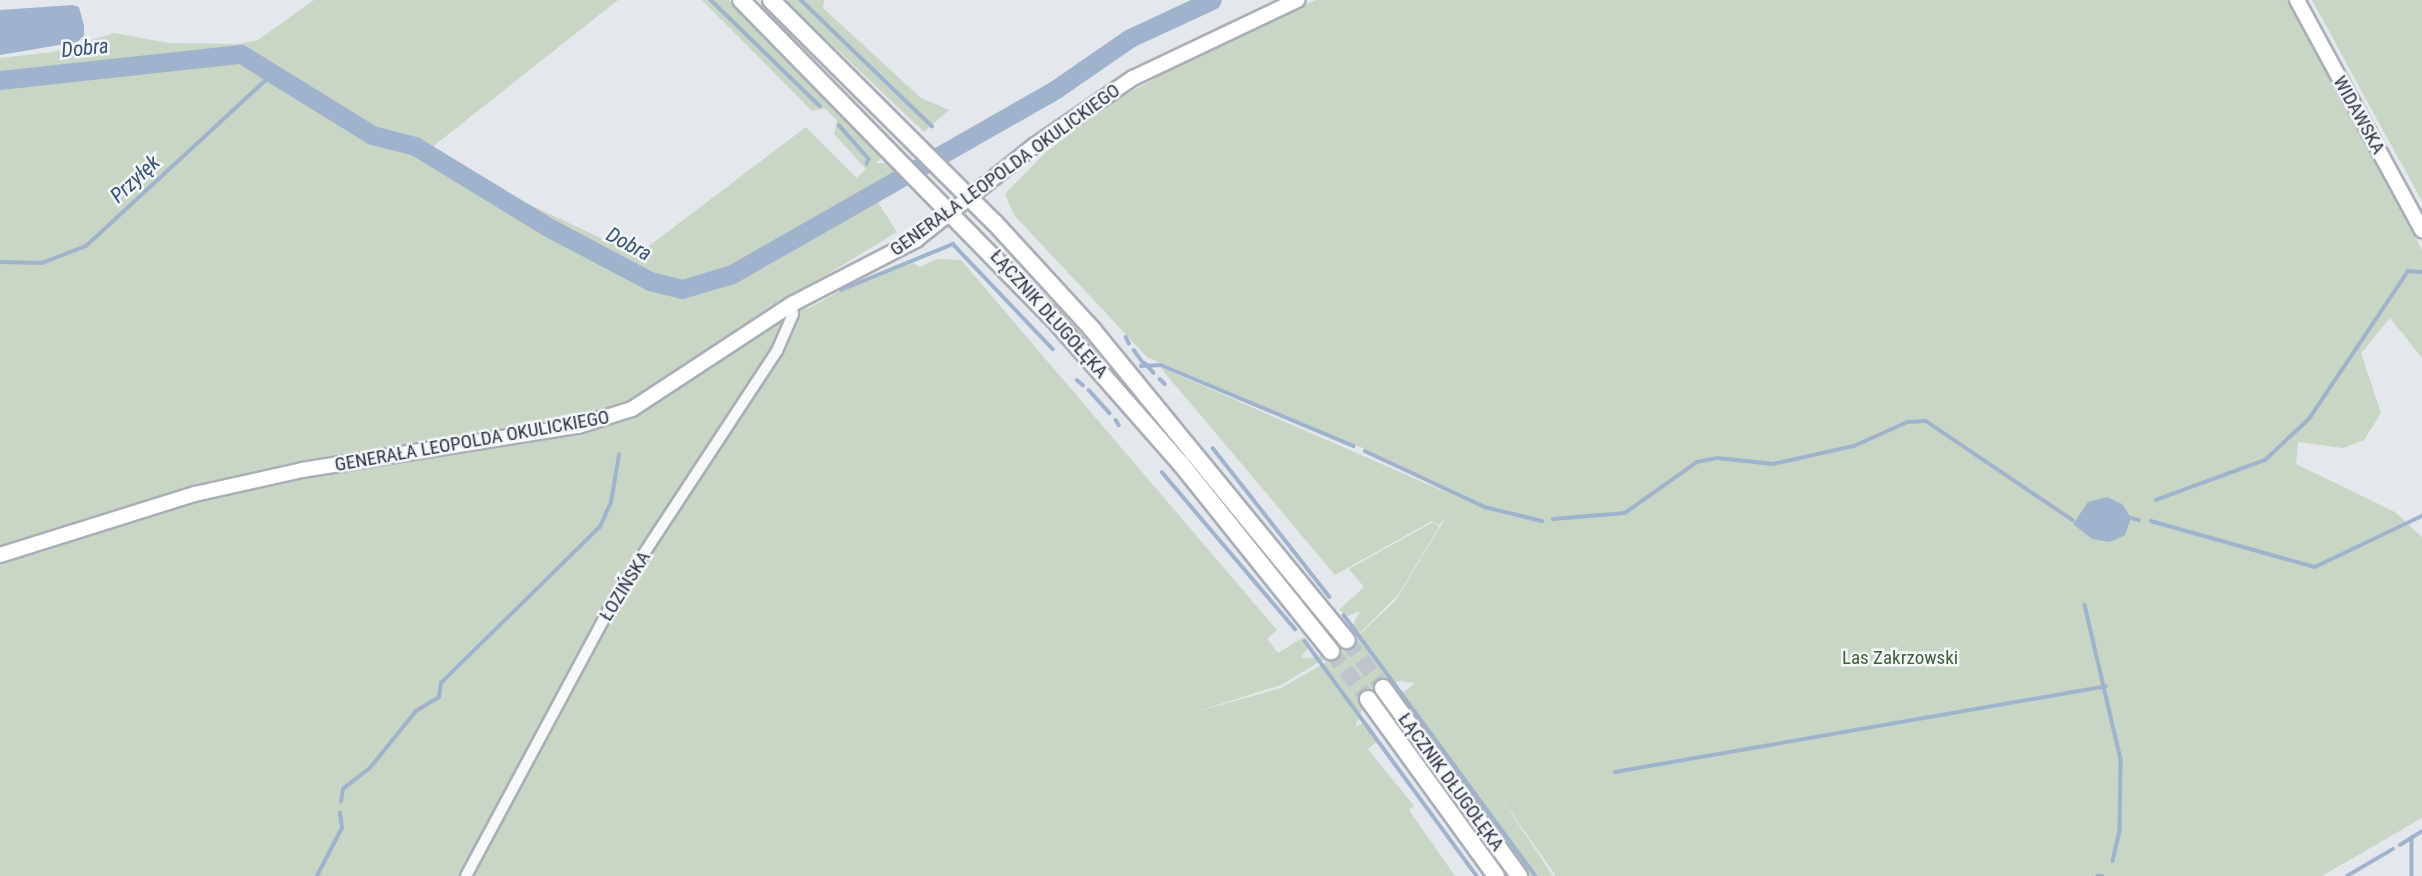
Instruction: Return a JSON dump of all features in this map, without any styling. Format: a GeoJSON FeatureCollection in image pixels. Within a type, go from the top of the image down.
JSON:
{"type":"FeatureCollection","features":[{"type":"Feature","properties":{"kind":"main road","name":"ŁĄCZNIK DŁUGOŁĘKA"},"geometry":{"type":"LineString","coordinates":[[741,0],[954,212],[1137,413],[1331,651]]}},
{"type":"Feature","properties":{"kind":"main road","name":"ŁĄCZNIK DŁUGOŁĘKA"},"geometry":{"type":"LineString","coordinates":[[771,0],[970,198],[1129,372],[1347,640]]}},
{"type":"Feature","properties":{"kind":"main road","name":"ŁĄCZNIK DŁUGOŁĘKA"},"geometry":{"type":"LineString","coordinates":[[1383,688],[1519,876]]}},
{"type":"Feature","properties":{"kind":"main road","name":"ŁĄCZNIK DŁUGOŁĘKA"},"geometry":{"type":"LineString","coordinates":[[1368,699],[1496,876]]}},
{"type":"Feature","properties":{"kind":"street","name":"GENERAŁA LEOPOLDA OKULICKIEGO"},"geometry":{"type":"LineString","coordinates":[[0,555],[195,494],[302,470],[602,420],[650,401],[792,304],[906,246],[954,212],[1045,137],[1133,78],[1297,0]]}},
{"type":"Feature","properties":{"kind":"street","name":"WIDAWSKA"},"geometry":{"type":"LineString","coordinates":[[2297,0],[2422,230]]}},
{"type":"Feature","properties":{"kind":"street","name":"ŁOZIŃSKA"},"geometry":{"type":"LineString","coordinates":[[466,876],[616,596],[777,351],[792,304]]}},
{"type":"Feature","properties":{"kind":"green space","name":"Las Zakrzowski"},"geometry":{"type":"Polygon","coordinates":[[[314,0],[618,0],[431,148],[496,189],[637,255],[806,127],[857,178],[866,169],[834,134],[837,121],[825,108],[812,111],[702,0],[729,0],[883,156],[876,163],[890,163],[902,174],[872,193],[897,232],[798,292],[807,309],[853,284],[913,263],[920,267],[937,259],[961,260],[1277,630],[1267,639],[1278,653],[1304,637],[1309,646],[1301,658],[1319,657],[1342,646],[1360,611],[1348,616],[1339,610],[1364,587],[1349,569],[1433,522],[1439,527],[1398,595],[1348,645],[1281,685],[1192,713],[1281,688],[1337,656],[1396,600],[1446,517],[1439,525],[1432,521],[1335,575],[1160,367],[1448,493],[1365,449],[1147,357],[1014,215],[1005,194],[1045,153],[1107,105],[1233,35],[1316,0],[2289,0],[2422,250],[2422,358],[2390,318],[2361,353],[2381,413],[2364,440],[2343,448],[2298,442],[2296,464],[2395,512],[2422,537],[2422,818],[2322,876],[1556,876],[1498,793],[1553,876],[1528,876],[1394,686],[1402,693],[1415,683],[1398,681],[1368,696],[1355,727],[1366,721],[1379,740],[1368,749],[1414,806],[1409,810],[1455,876],[0,876],[0,58],[54,52],[114,33],[169,43],[237,44],[258,40],[314,0]]]}},
{"type":"Feature","properties":{"kind":"green space"},"geometry":{"type":"Polygon","coordinates":[[[785,0],[824,0],[823,8],[921,98],[949,110],[924,132],[785,0]]]}},
{"type":"Feature","properties":{"kind":"green space"},"geometry":{"type":"Polygon","coordinates":[[[2312,0],[2422,0],[2422,201],[2385,134],[2312,0]]]}},
{"type":"Feature","properties":{"kind":"water"},"geometry":{"type":"Polygon","coordinates":[[[72,5],[79,7],[84,26],[84,36],[77,42],[0,55],[0,10],[72,5]]]}},
{"type":"Feature","properties":{"kind":"water"},"geometry":{"type":"Polygon","coordinates":[[[2107,497],[2122,504],[2131,518],[2125,535],[2110,542],[2092,539],[2073,524],[2088,502],[2107,497]]]}},
{"type":"Feature","properties":{"kind":"waterway"},"geometry":{"type":"LineString","coordinates":[[711,0],[820,106]]}},
{"type":"Feature","properties":{"kind":"waterway"},"geometry":{"type":"LineString","coordinates":[[801,0],[932,126]]}},
{"type":"Feature","properties":{"kind":"waterway","name":"Dobra"},"geometry":{"type":"LineString","coordinates":[[0,80],[241,54],[372,135],[415,146],[546,226],[650,281],[682,289],[732,274],[1056,89],[1130,38],[1212,0]]}},
{"type":"Feature","properties":{"kind":"waterway","name":"Przyłęk"},"geometry":{"type":"LineString","coordinates":[[0,262],[42,263],[86,246],[271,75]]}},
{"type":"Feature","properties":{"kind":"waterway"},"geometry":{"type":"LineString","coordinates":[[839,125],[869,159],[867,164]]}},
{"type":"Feature","properties":{"kind":"waterway"},"geometry":{"type":"LineString","coordinates":[[841,290],[953,244],[1053,349]]}},
{"type":"Feature","properties":{"kind":"waterway"},"geometry":{"type":"LineString","coordinates":[[2156,500],[2265,460],[2309,419],[2408,271],[2422,272]]}},
{"type":"Feature","properties":{"kind":"waterway"},"geometry":{"type":"LineString","coordinates":[[1126,337],[1129,343]]}},
{"type":"Feature","properties":{"kind":"waterway"},"geometry":{"type":"LineString","coordinates":[[1134,350],[1144,364]]}},
{"type":"Feature","properties":{"kind":"waterway"},"geometry":{"type":"LineString","coordinates":[[1145,363],[1154,373]]}},
{"type":"Feature","properties":{"kind":"waterway"},"geometry":{"type":"LineString","coordinates":[[1141,366],[1161,365],[1354,446]]}},
{"type":"Feature","properties":{"kind":"waterway"},"geometry":{"type":"LineString","coordinates":[[1160,379],[1165,384]]}},
{"type":"Feature","properties":{"kind":"waterway"},"geometry":{"type":"LineString","coordinates":[[1077,380],[1083,385]]}},
{"type":"Feature","properties":{"kind":"waterway"},"geometry":{"type":"LineString","coordinates":[[1089,390],[1110,413]]}},
{"type":"Feature","properties":{"kind":"waterway"},"geometry":{"type":"LineString","coordinates":[[1116,420],[1119,425]]}},
{"type":"Feature","properties":{"kind":"waterway"},"geometry":{"type":"LineString","coordinates":[[1553,519],[1625,513],[1697,462],[1718,458],[1773,464],[1854,446],[1908,422],[1926,421],[2073,520]]}},
{"type":"Feature","properties":{"kind":"waterway"},"geometry":{"type":"LineString","coordinates":[[1213,448],[1330,597]]}},
{"type":"Feature","properties":{"kind":"waterway"},"geometry":{"type":"LineString","coordinates":[[1365,451],[1485,507],[1542,521]]}},
{"type":"Feature","properties":{"kind":"waterway"},"geometry":{"type":"LineString","coordinates":[[341,802],[343,789],[370,768],[416,711],[439,697],[441,683],[600,527],[611,502],[619,455]]}},
{"type":"Feature","properties":{"kind":"waterway"},"geometry":{"type":"LineString","coordinates":[[1162,472],[1295,629]]}},
{"type":"Feature","properties":{"kind":"waterway"},"geometry":{"type":"LineString","coordinates":[[2151,521],[2315,567],[2422,516]]}},
{"type":"Feature","properties":{"kind":"waterway"},"geometry":{"type":"LineString","coordinates":[[2131,518],[2139,520]]}},
{"type":"Feature","properties":{"kind":"waterway"},"geometry":{"type":"LineString","coordinates":[[2085,605],[2121,760],[2120,831],[2113,861]]}},
{"type":"Feature","properties":{"kind":"waterway"},"geometry":{"type":"LineString","coordinates":[[1344,615],[1536,876]]}},
{"type":"Feature","properties":{"kind":"waterway"},"geometry":{"type":"LineString","coordinates":[[1305,641],[1477,876]]}},
{"type":"Feature","properties":{"kind":"waterway"},"geometry":{"type":"LineString","coordinates":[[1615,772],[2106,686]]}},
{"type":"Feature","properties":{"kind":"waterway"},"geometry":{"type":"LineString","coordinates":[[317,876],[342,828],[340,813]]}},
{"type":"Feature","properties":{"kind":"waterway"},"geometry":{"type":"LineString","coordinates":[[2400,845],[2422,831]]}},
{"type":"Feature","properties":{"kind":"waterway"},"geometry":{"type":"LineString","coordinates":[[2412,837],[2412,876]]}},
{"type":"Feature","properties":{"kind":"waterway"},"geometry":{"type":"LineString","coordinates":[[2347,876],[2393,849]]}},
{"type":"Feature","properties":{"kind":"waterway"},"geometry":{"type":"LineString","coordinates":[[2097,876],[2102,876]]}},
{"type":"Feature","properties":{"kind":"tunnel"},"geometry":{"type":"LineString","coordinates":[[1347,640],[1383,688]]}},
{"type":"Feature","properties":{"kind":"tunnel"},"geometry":{"type":"LineString","coordinates":[[1331,651],[1368,699]]}}]}
